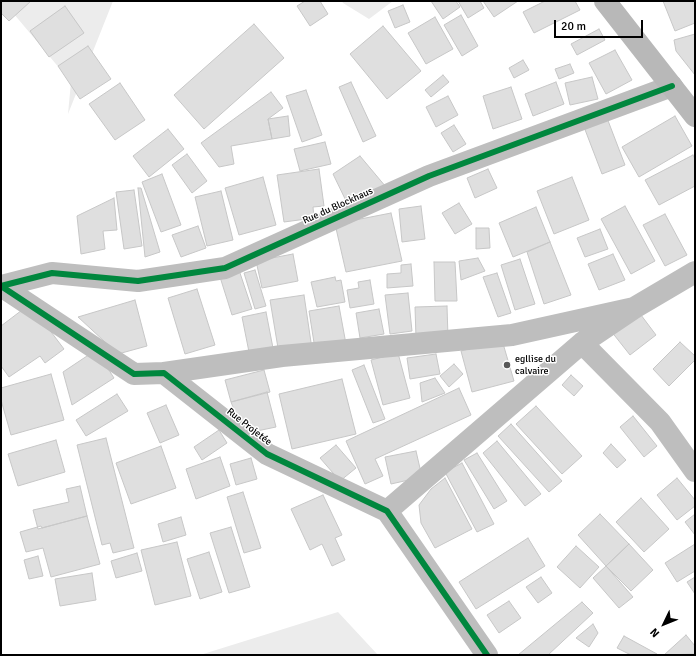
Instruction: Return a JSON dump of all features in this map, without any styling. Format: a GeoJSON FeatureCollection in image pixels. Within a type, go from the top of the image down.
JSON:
{"type":"FeatureCollection","features":[{"type":"Feature","properties":{"kind":"main road"},"geometry":{"type":"LineString","coordinates":[[605,1],[695,116]]}},
{"type":"Feature","properties":{"kind":"street","name":"Rue du Blockhaus"},"geometry":{"type":"LineString","coordinates":[[1,286],[52,274],[138,281],[225,268],[429,176],[672,86]]}},
{"type":"Feature","properties":{"kind":"street"},"geometry":{"type":"LineString","coordinates":[[387,511],[582,343],[634,308],[695,272]]}},
{"type":"Feature","properties":{"kind":"street"},"geometry":{"type":"LineString","coordinates":[[1,286],[134,374],[164,373],[282,356],[512,335],[634,308]]}},
{"type":"Feature","properties":{"kind":"street"},"geometry":{"type":"LineString","coordinates":[[582,343],[660,422],[695,471]]}},
{"type":"Feature","properties":{"kind":"street","name":"Rue Projetée"},"geometry":{"type":"LineString","coordinates":[[164,373],[267,454],[387,511],[487,655]]}},
{"type":"Feature","properties":{"kind":"shaded area"},"geometry":{"type":"Polygon","coordinates":[[[3,1],[113,1],[68,114],[71,82],[3,1]]]}},
{"type":"Feature","properties":{"kind":"shaded area"},"geometry":{"type":"Polygon","coordinates":[[[342,1],[393,1],[369,19],[342,1]]]}},
{"type":"Feature","properties":{"kind":"shaded area"},"geometry":{"type":"Polygon","coordinates":[[[338,612],[378,655],[200,655],[338,612]]]}},
{"type":"Feature","properties":{"kind":"building"},"geometry":{"type":"Polygon","coordinates":[[[1,1],[31,1],[9,21],[1,13],[1,1]]]}},
{"type":"Feature","properties":{"kind":"building"},"geometry":{"type":"Polygon","coordinates":[[[305,1],[320,1],[328,14],[310,26],[297,6],[305,1]]]}},
{"type":"Feature","properties":{"kind":"building"},"geometry":{"type":"Polygon","coordinates":[[[431,1],[456,1],[460,7],[443,19],[431,1]]]}},
{"type":"Feature","properties":{"kind":"building"},"geometry":{"type":"Polygon","coordinates":[[[458,1],[480,1],[484,8],[468,18],[458,1]]]}},
{"type":"Feature","properties":{"kind":"building"},"geometry":{"type":"Polygon","coordinates":[[[483,1],[518,1],[494,17],[483,1]]]}},
{"type":"Feature","properties":{"kind":"building"},"geometry":{"type":"Polygon","coordinates":[[[545,1],[575,1],[580,10],[534,33],[523,12],[545,1]]]}},
{"type":"Feature","properties":{"kind":"building"},"geometry":{"type":"Polygon","coordinates":[[[663,1],[695,1],[695,23],[675,31],[663,1]]]}},
{"type":"Feature","properties":{"kind":"building"},"geometry":{"type":"Polygon","coordinates":[[[403,5],[410,22],[395,28],[388,11],[403,5]]]}},
{"type":"Feature","properties":{"kind":"building"},"geometry":{"type":"Polygon","coordinates":[[[65,6],[84,33],[49,57],[30,31],[65,6]]]}},
{"type":"Feature","properties":{"kind":"building"},"geometry":{"type":"Polygon","coordinates":[[[461,15],[478,46],[462,56],[444,25],[461,15]]]}},
{"type":"Feature","properties":{"kind":"building"},"geometry":{"type":"Polygon","coordinates":[[[435,17],[453,49],[426,64],[408,33],[435,17]]]}},
{"type":"Feature","properties":{"kind":"building"},"geometry":{"type":"Polygon","coordinates":[[[254,24],[284,58],[204,129],[174,95],[254,24]]]}},
{"type":"Feature","properties":{"kind":"building"},"geometry":{"type":"Polygon","coordinates":[[[383,26],[421,71],[387,99],[350,54],[383,26]]]}},
{"type":"Feature","properties":{"kind":"building"},"geometry":{"type":"Polygon","coordinates":[[[599,29],[605,40],[577,55],[571,44],[599,29]]]}},
{"type":"Feature","properties":{"kind":"building"},"geometry":{"type":"Polygon","coordinates":[[[695,34],[695,75],[676,51],[674,40],[695,34]]]}},
{"type":"Feature","properties":{"kind":"building"},"geometry":{"type":"Polygon","coordinates":[[[88,46],[111,79],[80,99],[58,66],[88,46]]]}},
{"type":"Feature","properties":{"kind":"building"},"geometry":{"type":"Polygon","coordinates":[[[615,50],[632,80],[606,94],[589,63],[615,50]]]}},
{"type":"Feature","properties":{"kind":"building"},"geometry":{"type":"Polygon","coordinates":[[[523,60],[529,70],[514,78],[509,68],[523,60]]]}},
{"type":"Feature","properties":{"kind":"building"},"geometry":{"type":"Polygon","coordinates":[[[570,64],[574,73],[559,79],[555,69],[570,64]]]}},
{"type":"Feature","properties":{"kind":"building"},"geometry":{"type":"Polygon","coordinates":[[[443,75],[449,82],[431,97],[425,90],[443,75]]]}},
{"type":"Feature","properties":{"kind":"building"},"geometry":{"type":"Polygon","coordinates":[[[592,77],[598,99],[570,105],[565,83],[592,77]]]}},
{"type":"Feature","properties":{"kind":"building"},"geometry":{"type":"Polygon","coordinates":[[[351,82],[376,136],[363,142],[339,87],[351,82]]]}},
{"type":"Feature","properties":{"kind":"building"},"geometry":{"type":"Polygon","coordinates":[[[556,82],[564,104],[533,116],[525,94],[556,82]]]}},
{"type":"Feature","properties":{"kind":"building"},"geometry":{"type":"Polygon","coordinates":[[[120,83],[145,120],[115,140],[89,104],[120,83]]]}},
{"type":"Feature","properties":{"kind":"building"},"geometry":{"type":"Polygon","coordinates":[[[511,87],[522,119],[493,129],[483,96],[511,87]]]}},
{"type":"Feature","properties":{"kind":"building"},"geometry":{"type":"Polygon","coordinates":[[[306,90],[322,135],[302,142],[286,96],[306,90]]]}},
{"type":"Feature","properties":{"kind":"building"},"geometry":{"type":"Polygon","coordinates":[[[271,92],[283,108],[268,119],[272,139],[231,146],[234,164],[219,167],[201,143],[271,92]]]}},
{"type":"Feature","properties":{"kind":"building"},"geometry":{"type":"Polygon","coordinates":[[[448,96],[458,115],[436,127],[426,107],[448,96]]]}},
{"type":"Feature","properties":{"kind":"building"},"geometry":{"type":"Polygon","coordinates":[[[288,116],[290,136],[272,139],[268,119],[288,116]]]}},
{"type":"Feature","properties":{"kind":"building"},"geometry":{"type":"Polygon","coordinates":[[[675,116],[692,146],[639,177],[622,147],[675,116]]]}},
{"type":"Feature","properties":{"kind":"building"},"geometry":{"type":"Polygon","coordinates":[[[607,118],[625,165],[602,174],[584,127],[607,118]]]}},
{"type":"Feature","properties":{"kind":"building"},"geometry":{"type":"Polygon","coordinates":[[[454,125],[466,144],[453,152],[441,133],[454,125]]]}},
{"type":"Feature","properties":{"kind":"building"},"geometry":{"type":"Polygon","coordinates":[[[168,129],[184,149],[149,177],[133,156],[168,129]]]}},
{"type":"Feature","properties":{"kind":"building"},"geometry":{"type":"Polygon","coordinates":[[[325,142],[331,164],[300,171],[294,149],[325,142]]]}},
{"type":"Feature","properties":{"kind":"building"},"geometry":{"type":"Polygon","coordinates":[[[187,154],[207,181],[192,193],[172,165],[187,154]]]}},
{"type":"Feature","properties":{"kind":"building"},"geometry":{"type":"Polygon","coordinates":[[[693,155],[695,159],[695,186],[659,205],[645,180],[693,155]]]}},
{"type":"Feature","properties":{"kind":"building"},"geometry":{"type":"Polygon","coordinates":[[[360,156],[386,187],[348,205],[333,174],[360,156]]]}},
{"type":"Feature","properties":{"kind":"building"},"geometry":{"type":"Polygon","coordinates":[[[319,169],[324,206],[313,207],[314,218],[284,222],[277,175],[319,169]]]}},
{"type":"Feature","properties":{"kind":"building"},"geometry":{"type":"Polygon","coordinates":[[[488,169],[497,188],[475,198],[467,178],[488,169]]]}},
{"type":"Feature","properties":{"kind":"building"},"geometry":{"type":"Polygon","coordinates":[[[162,174],[181,225],[161,232],[142,182],[162,174]]]}},
{"type":"Feature","properties":{"kind":"building"},"geometry":{"type":"Polygon","coordinates":[[[263,177],[276,225],[239,235],[225,188],[263,177]]]}},
{"type":"Feature","properties":{"kind":"building"},"geometry":{"type":"Polygon","coordinates":[[[572,177],[589,220],[554,234],[537,191],[572,177]]]}},
{"type":"Feature","properties":{"kind":"building"},"geometry":{"type":"Polygon","coordinates":[[[138,188],[141,188],[160,252],[145,257],[138,188]]]}},
{"type":"Feature","properties":{"kind":"building"},"geometry":{"type":"Polygon","coordinates":[[[134,190],[142,246],[124,249],[116,192],[134,190]]]}},
{"type":"Feature","properties":{"kind":"building"},"geometry":{"type":"Polygon","coordinates":[[[221,191],[233,240],[207,246],[195,197],[221,191]]]}},
{"type":"Feature","properties":{"kind":"building"},"geometry":{"type":"Polygon","coordinates":[[[114,198],[117,230],[103,231],[105,249],[81,254],[77,216],[114,198]]]}},
{"type":"Feature","properties":{"kind":"building"},"geometry":{"type":"Polygon","coordinates":[[[459,203],[472,224],[455,234],[442,213],[459,203]]]}},
{"type":"Feature","properties":{"kind":"building"},"geometry":{"type":"Polygon","coordinates":[[[421,206],[425,239],[402,242],[399,209],[421,206]]]}},
{"type":"Feature","properties":{"kind":"building"},"geometry":{"type":"Polygon","coordinates":[[[625,206],[655,261],[631,274],[601,219],[625,206]]]}},
{"type":"Feature","properties":{"kind":"building"},"geometry":{"type":"Polygon","coordinates":[[[536,207],[550,242],[513,257],[499,223],[536,207]]]}},
{"type":"Feature","properties":{"kind":"building"},"geometry":{"type":"Polygon","coordinates":[[[391,213],[402,261],[346,272],[335,224],[391,213]]]}},
{"type":"Feature","properties":{"kind":"building"},"geometry":{"type":"Polygon","coordinates":[[[665,214],[687,255],[665,266],[643,225],[665,214]]]}},
{"type":"Feature","properties":{"kind":"building"},"geometry":{"type":"Polygon","coordinates":[[[198,226],[206,248],[181,257],[172,235],[198,226]]]}},
{"type":"Feature","properties":{"kind":"building"},"geometry":{"type":"Polygon","coordinates":[[[476,228],[489,228],[490,248],[476,249],[476,228]]]}},
{"type":"Feature","properties":{"kind":"building"},"geometry":{"type":"Polygon","coordinates":[[[600,229],[608,249],[585,257],[577,238],[600,229]]]}},
{"type":"Feature","properties":{"kind":"building"},"geometry":{"type":"Polygon","coordinates":[[[550,242],[571,295],[544,304],[527,252],[550,242]]]}},
{"type":"Feature","properties":{"kind":"building"},"geometry":{"type":"Polygon","coordinates":[[[293,254],[298,281],[262,288],[256,261],[293,254]]]}},
{"type":"Feature","properties":{"kind":"building"},"geometry":{"type":"Polygon","coordinates":[[[613,254],[625,280],[599,290],[588,264],[613,254]]]}},
{"type":"Feature","properties":{"kind":"building"},"geometry":{"type":"Polygon","coordinates":[[[478,258],[485,271],[461,280],[459,261],[478,258]]]}},
{"type":"Feature","properties":{"kind":"building"},"geometry":{"type":"Polygon","coordinates":[[[520,259],[535,304],[515,310],[501,265],[520,259]]]}},
{"type":"Feature","properties":{"kind":"building"},"geometry":{"type":"Polygon","coordinates":[[[434,262],[455,262],[457,301],[435,301],[434,262]]]}},
{"type":"Feature","properties":{"kind":"building"},"geometry":{"type":"Polygon","coordinates":[[[411,264],[413,286],[387,288],[387,274],[401,273],[401,265],[411,264]]]}},
{"type":"Feature","properties":{"kind":"building"},"geometry":{"type":"Polygon","coordinates":[[[239,270],[252,309],[232,315],[220,277],[239,270]]]}},
{"type":"Feature","properties":{"kind":"building"},"geometry":{"type":"Polygon","coordinates":[[[255,270],[266,306],[255,309],[244,273],[255,270]]]}},
{"type":"Feature","properties":{"kind":"building"},"geometry":{"type":"Polygon","coordinates":[[[497,273],[511,313],[498,317],[483,277],[497,273]]]}},
{"type":"Feature","properties":{"kind":"building"},"geometry":{"type":"Polygon","coordinates":[[[335,277],[336,281],[341,280],[345,302],[317,307],[311,282],[335,277]]]}},
{"type":"Feature","properties":{"kind":"building"},"geometry":{"type":"Polygon","coordinates":[[[370,280],[374,304],[350,308],[347,290],[359,288],[358,282],[370,280]]]}},
{"type":"Feature","properties":{"kind":"building"},"geometry":{"type":"Polygon","coordinates":[[[197,289],[215,345],[185,354],[168,298],[197,289]]]}},
{"type":"Feature","properties":{"kind":"building"},"geometry":{"type":"Polygon","coordinates":[[[408,293],[412,331],[390,334],[385,295],[408,293]]]}},
{"type":"Feature","properties":{"kind":"building"},"geometry":{"type":"Polygon","coordinates":[[[304,295],[312,349],[279,354],[270,300],[304,295]]]}},
{"type":"Feature","properties":{"kind":"building"},"geometry":{"type":"Polygon","coordinates":[[[135,300],[147,346],[118,354],[78,317],[135,300]]]}},
{"type":"Feature","properties":{"kind":"building"},"geometry":{"type":"Polygon","coordinates":[[[30,304],[64,349],[45,363],[40,356],[9,377],[1,366],[1,326],[30,304]]]}},
{"type":"Feature","properties":{"kind":"building"},"geometry":{"type":"Polygon","coordinates":[[[339,306],[346,344],[315,349],[309,311],[339,306]]]}},
{"type":"Feature","properties":{"kind":"building"},"geometry":{"type":"Polygon","coordinates":[[[447,306],[448,337],[416,338],[415,307],[447,306]]]}},
{"type":"Feature","properties":{"kind":"building"},"geometry":{"type":"Polygon","coordinates":[[[379,309],[384,334],[360,338],[356,313],[379,309]]]}},
{"type":"Feature","properties":{"kind":"building"},"geometry":{"type":"Polygon","coordinates":[[[638,311],[656,335],[630,355],[611,331],[638,311]]]}},
{"type":"Feature","properties":{"kind":"building"},"geometry":{"type":"Polygon","coordinates":[[[266,312],[273,348],[249,352],[242,317],[266,312]]]}},
{"type":"Feature","properties":{"kind":"building"},"geometry":{"type":"Polygon","coordinates":[[[502,340],[514,381],[472,392],[461,351],[502,340]]]}},
{"type":"Feature","properties":{"kind":"building"},"geometry":{"type":"Polygon","coordinates":[[[680,342],[695,356],[695,360],[669,386],[653,369],[680,342]]]}},
{"type":"Feature","properties":{"kind":"building"},"geometry":{"type":"Polygon","coordinates":[[[96,350],[114,378],[72,405],[63,372],[96,350]]]}},
{"type":"Feature","properties":{"kind":"building"},"geometry":{"type":"Polygon","coordinates":[[[398,353],[410,398],[383,405],[371,360],[398,353]]]}},
{"type":"Feature","properties":{"kind":"building"},"geometry":{"type":"Polygon","coordinates":[[[436,354],[440,374],[410,379],[407,358],[436,354]]]}},
{"type":"Feature","properties":{"kind":"building"},"geometry":{"type":"Polygon","coordinates":[[[454,364],[463,374],[449,387],[440,376],[454,364]]]}},
{"type":"Feature","properties":{"kind":"building"},"geometry":{"type":"Polygon","coordinates":[[[364,365],[385,419],[373,423],[352,370],[364,365]]]}},
{"type":"Feature","properties":{"kind":"building"},"geometry":{"type":"Polygon","coordinates":[[[264,370],[270,392],[231,402],[225,380],[264,370]]]}},
{"type":"Feature","properties":{"kind":"building"},"geometry":{"type":"Polygon","coordinates":[[[51,374],[64,420],[11,435],[1,400],[1,388],[51,374]]]}},
{"type":"Feature","properties":{"kind":"building"},"geometry":{"type":"Polygon","coordinates":[[[571,375],[583,386],[574,396],[562,385],[571,375]]]}},
{"type":"Feature","properties":{"kind":"building"},"geometry":{"type":"Polygon","coordinates":[[[435,378],[445,393],[422,402],[420,383],[435,378]]]}},
{"type":"Feature","properties":{"kind":"building"},"geometry":{"type":"Polygon","coordinates":[[[342,379],[356,434],[292,449],[279,394],[342,379]]]}},
{"type":"Feature","properties":{"kind":"building"},"geometry":{"type":"Polygon","coordinates":[[[459,388],[471,415],[375,459],[383,476],[365,484],[346,441],[459,388]]]}},
{"type":"Feature","properties":{"kind":"building"},"geometry":{"type":"Polygon","coordinates":[[[267,392],[276,427],[252,432],[236,415],[231,402],[267,392]]]}},
{"type":"Feature","properties":{"kind":"building"},"geometry":{"type":"Polygon","coordinates":[[[117,394],[128,411],[86,436],[76,420],[117,394]]]}},
{"type":"Feature","properties":{"kind":"building"},"geometry":{"type":"Polygon","coordinates":[[[166,405],[179,435],[160,443],[147,413],[166,405]]]}},
{"type":"Feature","properties":{"kind":"building"},"geometry":{"type":"Polygon","coordinates":[[[536,406],[582,456],[562,474],[516,424],[536,406]]]}},
{"type":"Feature","properties":{"kind":"building"},"geometry":{"type":"Polygon","coordinates":[[[633,416],[657,446],[644,457],[620,427],[633,416]]]}},
{"type":"Feature","properties":{"kind":"building"},"geometry":{"type":"Polygon","coordinates":[[[511,424],[562,481],[549,492],[498,436],[511,424]]]}},
{"type":"Feature","properties":{"kind":"building"},"geometry":{"type":"Polygon","coordinates":[[[219,430],[227,443],[202,460],[194,447],[219,430]]]}},
{"type":"Feature","properties":{"kind":"building"},"geometry":{"type":"Polygon","coordinates":[[[106,438],[134,548],[113,553],[110,543],[102,545],[77,445],[106,438]]]}},
{"type":"Feature","properties":{"kind":"building"},"geometry":{"type":"Polygon","coordinates":[[[56,440],[65,472],[18,486],[8,454],[56,440]]]}},
{"type":"Feature","properties":{"kind":"building"},"geometry":{"type":"Polygon","coordinates":[[[497,441],[541,494],[525,506],[483,453],[497,441]]]}},
{"type":"Feature","properties":{"kind":"building"},"geometry":{"type":"Polygon","coordinates":[[[611,444],[626,460],[617,468],[603,453],[611,444]]]}},
{"type":"Feature","properties":{"kind":"building"},"geometry":{"type":"Polygon","coordinates":[[[336,445],[356,468],[340,481],[320,458],[336,445]]]}},
{"type":"Feature","properties":{"kind":"building"},"geometry":{"type":"Polygon","coordinates":[[[161,446],[176,488],[131,504],[116,463],[161,446]]]}},
{"type":"Feature","properties":{"kind":"building"},"geometry":{"type":"Polygon","coordinates":[[[416,451],[422,477],[391,484],[385,457],[416,451]]]}},
{"type":"Feature","properties":{"kind":"building"},"geometry":{"type":"Polygon","coordinates":[[[477,453],[507,501],[494,509],[464,460],[477,453]]]}},
{"type":"Feature","properties":{"kind":"building"},"geometry":{"type":"Polygon","coordinates":[[[220,457],[230,486],[196,499],[186,469],[220,457]]]}},
{"type":"Feature","properties":{"kind":"building"},"geometry":{"type":"Polygon","coordinates":[[[251,458],[257,479],[236,485],[230,464],[251,458]]]}},
{"type":"Feature","properties":{"kind":"building"},"geometry":{"type":"Polygon","coordinates":[[[462,463],[494,524],[477,532],[445,472],[462,463]]]}},
{"type":"Feature","properties":{"kind":"building"},"geometry":{"type":"Polygon","coordinates":[[[445,478],[472,529],[435,548],[421,523],[419,505],[431,489],[445,478]]]}},
{"type":"Feature","properties":{"kind":"building"},"geometry":{"type":"Polygon","coordinates":[[[677,478],[695,500],[695,506],[677,520],[657,495],[677,478]]]}},
{"type":"Feature","properties":{"kind":"building"},"geometry":{"type":"Polygon","coordinates":[[[80,486],[87,516],[38,529],[33,510],[69,502],[66,489],[80,486]]]}},
{"type":"Feature","properties":{"kind":"building"},"geometry":{"type":"Polygon","coordinates":[[[243,492],[261,548],[244,553],[227,497],[243,492]]]}},
{"type":"Feature","properties":{"kind":"building"},"geometry":{"type":"Polygon","coordinates":[[[323,495],[342,535],[335,538],[345,560],[332,566],[322,544],[310,550],[291,509],[323,495]]]}},
{"type":"Feature","properties":{"kind":"building"},"geometry":{"type":"Polygon","coordinates":[[[641,498],[669,529],[644,552],[616,522],[641,498]]]}},
{"type":"Feature","properties":{"kind":"building"},"geometry":{"type":"Polygon","coordinates":[[[600,514],[629,544],[606,566],[578,535],[600,514]]]}},
{"type":"Feature","properties":{"kind":"building"},"geometry":{"type":"Polygon","coordinates":[[[695,514],[695,535],[685,522],[695,514]]]}},
{"type":"Feature","properties":{"kind":"building"},"geometry":{"type":"Polygon","coordinates":[[[87,516],[100,564],[51,577],[43,548],[26,552],[20,532],[41,526],[42,528],[87,516]]]}},
{"type":"Feature","properties":{"kind":"building"},"geometry":{"type":"Polygon","coordinates":[[[181,517],[186,535],[163,542],[158,524],[181,517]]]}},
{"type":"Feature","properties":{"kind":"building"},"geometry":{"type":"Polygon","coordinates":[[[231,527],[250,587],[229,593],[210,533],[231,527]]]}},
{"type":"Feature","properties":{"kind":"building"},"geometry":{"type":"Polygon","coordinates":[[[528,538],[545,566],[476,609],[459,582],[528,538]]]}},
{"type":"Feature","properties":{"kind":"building"},"geometry":{"type":"Polygon","coordinates":[[[177,542],[191,596],[155,605],[141,550],[177,542]]]}},
{"type":"Feature","properties":{"kind":"building"},"geometry":{"type":"Polygon","coordinates":[[[629,544],[653,570],[631,591],[606,566],[629,544]]]}},
{"type":"Feature","properties":{"kind":"building"},"geometry":{"type":"Polygon","coordinates":[[[695,544],[695,571],[677,582],[665,563],[695,544]]]}},
{"type":"Feature","properties":{"kind":"building"},"geometry":{"type":"Polygon","coordinates":[[[576,546],[599,567],[580,588],[557,567],[576,546]]]}},
{"type":"Feature","properties":{"kind":"building"},"geometry":{"type":"Polygon","coordinates":[[[209,552],[222,592],[200,599],[187,559],[209,552]]]}},
{"type":"Feature","properties":{"kind":"building"},"geometry":{"type":"Polygon","coordinates":[[[137,553],[142,571],[116,578],[111,561],[137,553]]]}},
{"type":"Feature","properties":{"kind":"building"},"geometry":{"type":"Polygon","coordinates":[[[38,556],[43,576],[29,579],[24,560],[38,556]]]}},
{"type":"Feature","properties":{"kind":"building"},"geometry":{"type":"Polygon","coordinates":[[[606,566],[633,597],[619,608],[593,578],[606,566]]]}},
{"type":"Feature","properties":{"kind":"building"},"geometry":{"type":"Polygon","coordinates":[[[92,573],[96,600],[60,606],[55,579],[92,573]]]}},
{"type":"Feature","properties":{"kind":"building"},"geometry":{"type":"Polygon","coordinates":[[[541,577],[552,593],[538,603],[526,587],[541,577]]]}},
{"type":"Feature","properties":{"kind":"building"},"geometry":{"type":"Polygon","coordinates":[[[695,577],[695,594],[687,582],[695,577]]]}},
{"type":"Feature","properties":{"kind":"building"},"geometry":{"type":"Polygon","coordinates":[[[509,601],[521,618],[499,633],[487,615],[509,601]]]}},
{"type":"Feature","properties":{"kind":"building"},"geometry":{"type":"Polygon","coordinates":[[[582,602],[593,613],[548,655],[518,655],[582,602]]]}},
{"type":"Feature","properties":{"kind":"building"},"geometry":{"type":"Polygon","coordinates":[[[593,624],[598,633],[589,647],[576,638],[593,624]]]}},
{"type":"Feature","properties":{"kind":"building"},"geometry":{"type":"Polygon","coordinates":[[[686,635],[695,646],[695,654],[664,655],[686,635]]]}},
{"type":"Feature","properties":{"kind":"building"},"geometry":{"type":"Polygon","coordinates":[[[624,636],[657,654],[631,655],[617,648],[624,636]]]}},
{"type":"Feature","properties":{"kind":"cycle path"},"geometry":{"type":"LineString","coordinates":[[1,286],[52,273],[138,281],[225,268],[429,176],[672,86]]}},
{"type":"Feature","properties":{"kind":"cycle path"},"geometry":{"type":"LineString","coordinates":[[1,286],[134,374],[164,373],[267,454],[387,511],[487,655]]}},
{"type":"Feature","properties":{"kind":"place","name":"egllise du calvaire"},"geometry":{"type":"Point","coordinates":[507,365]}}]}
